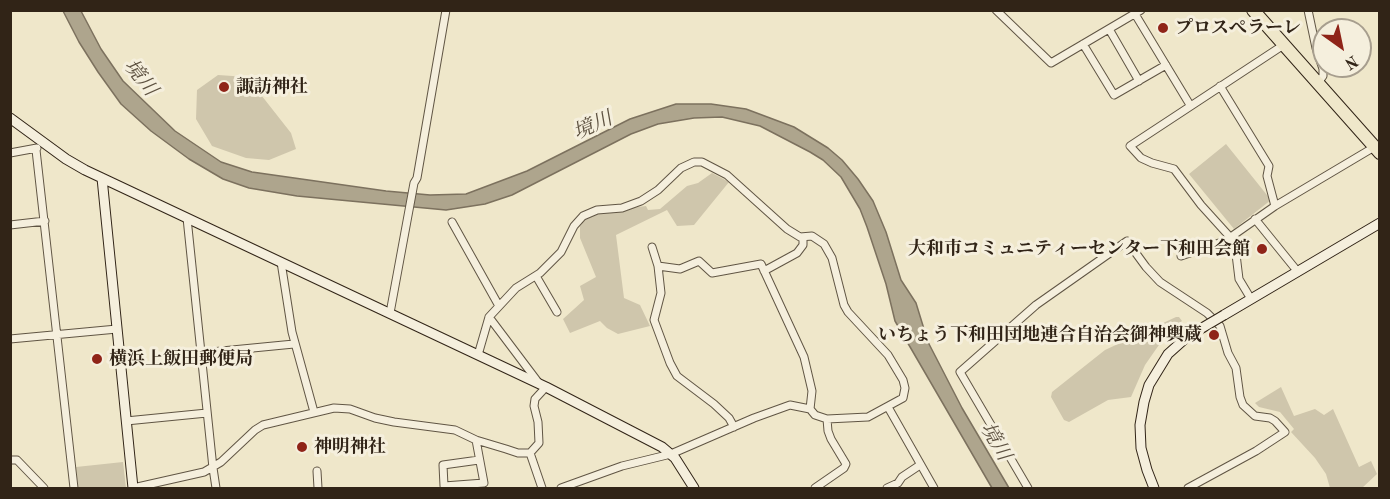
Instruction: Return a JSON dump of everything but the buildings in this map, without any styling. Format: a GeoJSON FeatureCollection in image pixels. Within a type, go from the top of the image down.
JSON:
{"type":"FeatureCollection","features":[{"type":"Feature","properties":{"kind":"highway"},"geometry":{"type":"LineString","coordinates":[[1253,10],[1378,148]]}},
{"type":"Feature","properties":{"kind":"street"},"geometry":{"type":"LineString","coordinates":[[390,313],[414,183],[417,178],[446,10]]}},
{"type":"Feature","properties":{"kind":"street"},"geometry":{"type":"LineString","coordinates":[[996,10],[1051,63],[1138,12],[1190,105]]}},
{"type":"Feature","properties":{"kind":"street"},"geometry":{"type":"LineString","coordinates":[[1308,10],[1323,69],[1323,76],[1318,83]]}},
{"type":"Feature","properties":{"kind":"street"},"geometry":{"type":"LineString","coordinates":[[1109,29],[1139,81]]}},
{"type":"Feature","properties":{"kind":"street"},"geometry":{"type":"LineString","coordinates":[[1083,44],[1114,96],[1166,65]]}},
{"type":"Feature","properties":{"kind":"street"},"geometry":{"type":"LineString","coordinates":[[1251,299],[1239,279],[1235,246],[1230,237],[1201,205],[1174,169],[1141,158],[1130,146],[1285,44]]}},
{"type":"Feature","properties":{"kind":"street"},"geometry":{"type":"LineString","coordinates":[[1220,86],[1269,166],[1268,176],[1275,206]]}},
{"type":"Feature","properties":{"kind":"street"},"geometry":{"type":"LineString","coordinates":[[10,118],[39,146],[542,386],[671,454],[693,489]]}},
{"type":"Feature","properties":{"kind":"street"},"geometry":{"type":"LineString","coordinates":[[10,153],[39,146]]}},
{"type":"Feature","properties":{"kind":"street"},"geometry":{"type":"LineString","coordinates":[[39,146],[74,489]]}},
{"type":"Feature","properties":{"kind":"street"},"geometry":{"type":"LineString","coordinates":[[1181,256],[1230,237],[1275,206],[1378,148]]}},
{"type":"Feature","properties":{"kind":"street"},"geometry":{"type":"LineString","coordinates":[[478,355],[489,317],[516,288],[536,276],[561,252],[574,226],[583,216],[597,210],[622,208],[641,201],[658,190],[681,168],[694,162],[702,162],[722,172],[787,229],[803,237],[812,236],[824,244],[832,258],[844,305],[848,312],[888,355],[901,374],[905,393],[903,398],[868,417],[827,418],[815,415],[810,409],[790,405],[671,454],[622,466],[561,489]]}},
{"type":"Feature","properties":{"kind":"street"},"geometry":{"type":"LineString","coordinates":[[102,178],[133,488],[204,472],[213,468],[263,425],[334,408],[350,409],[375,418],[423,428],[455,430],[476,440],[518,453],[530,453],[540,443],[534,406],[542,386]]}},
{"type":"Feature","properties":{"kind":"street"},"geometry":{"type":"LineString","coordinates":[[187,218],[216,489]]}},
{"type":"Feature","properties":{"kind":"street"},"geometry":{"type":"LineString","coordinates":[[1256,219],[1298,272]]}},
{"type":"Feature","properties":{"kind":"street"},"geometry":{"type":"LineString","coordinates":[[10,225],[45,221]]}},
{"type":"Feature","properties":{"kind":"street"},"geometry":{"type":"LineString","coordinates":[[452,222],[499,306]]}},
{"type":"Feature","properties":{"kind":"street"},"geometry":{"type":"LineString","coordinates":[[1155,489],[1141,448],[1140,425],[1149,385],[1168,354],[1187,337],[1380,223]]}},
{"type":"Feature","properties":{"kind":"street"},"geometry":{"type":"LineString","coordinates":[[764,271],[797,253],[803,245],[803,237]]}},
{"type":"Feature","properties":{"kind":"street"},"geometry":{"type":"LineString","coordinates":[[1028,489],[960,372],[1036,305],[1127,241],[1160,282],[1207,313],[1220,327],[1228,353],[1236,368],[1243,405],[1255,416],[1270,418],[1286,432],[1188,489]]}},
{"type":"Feature","properties":{"kind":"street"},"geometry":{"type":"LineString","coordinates":[[652,247],[658,266],[661,293],[654,320],[670,363],[677,376],[714,404],[729,418],[734,427]]}},
{"type":"Feature","properties":{"kind":"street"},"geometry":{"type":"LineString","coordinates":[[658,266],[680,268],[699,261],[712,273],[761,264],[808,368],[812,391],[810,409]]}},
{"type":"Feature","properties":{"kind":"street"},"geometry":{"type":"LineString","coordinates":[[281,262],[294,344],[314,412]]}},
{"type":"Feature","properties":{"kind":"street"},"geometry":{"type":"LineString","coordinates":[[536,276],[557,312]]}},
{"type":"Feature","properties":{"kind":"street"},"geometry":{"type":"LineString","coordinates":[[489,317],[542,386]]}},
{"type":"Feature","properties":{"kind":"street"},"geometry":{"type":"LineString","coordinates":[[10,339],[117,329]]}},
{"type":"Feature","properties":{"kind":"street"},"geometry":{"type":"LineString","coordinates":[[201,353],[294,344]]}},
{"type":"Feature","properties":{"kind":"street"},"geometry":{"type":"LineString","coordinates":[[888,407],[934,489]]}},
{"type":"Feature","properties":{"kind":"street"},"geometry":{"type":"LineString","coordinates":[[126,421],[207,413]]}},
{"type":"Feature","properties":{"kind":"street"},"geometry":{"type":"LineString","coordinates":[[815,489],[825,485],[846,464],[831,439],[827,418]]}},
{"type":"Feature","properties":{"kind":"street"},"geometry":{"type":"LineString","coordinates":[[476,440],[484,483],[444,486],[443,465],[479,460]]}},
{"type":"Feature","properties":{"kind":"street"},"geometry":{"type":"LineString","coordinates":[[530,453],[542,489]]}},
{"type":"Feature","properties":{"kind":"street"},"geometry":{"type":"LineString","coordinates":[[10,460],[17,460],[44,489]]}},
{"type":"Feature","properties":{"kind":"street"},"geometry":{"type":"LineString","coordinates":[[887,489],[920,465]]}},
{"type":"Feature","properties":{"kind":"street"},"geometry":{"type":"LineString","coordinates":[[317,471],[318,489]]}},
{"type":"Feature","properties":{"kind":"shaded area"},"geometry":{"type":"Polygon","coordinates":[[[63,11],[81,11],[101,49],[123,81],[175,131],[221,162],[252,172],[386,191],[430,195],[466,194],[527,171],[630,119],[676,104],[711,104],[746,109],[794,127],[828,148],[842,160],[873,201],[886,232],[901,280],[916,303],[928,342],[962,408],[1009,488],[992,488],[895,321],[886,284],[867,227],[860,209],[841,177],[823,160],[760,126],[722,117],[694,118],[658,124],[631,134],[512,195],[485,204],[446,210],[297,196],[249,188],[223,179],[189,159],[151,131],[121,104],[79,42],[63,11]]]}},
{"type":"Feature","properties":{"kind":"shaded area"},"geometry":{"type":"Polygon","coordinates":[[[218,75],[247,77],[291,133],[296,149],[269,160],[246,158],[212,146],[196,119],[197,90],[218,75]]]}},
{"type":"Feature","properties":{"kind":"shaded area"},"geometry":{"type":"Polygon","coordinates":[[[1226,144],[1271,200],[1234,229],[1189,174],[1226,144]]]}},
{"type":"Feature","properties":{"kind":"shaded area"},"geometry":{"type":"Polygon","coordinates":[[[712,173],[729,182],[694,225],[677,226],[667,210],[616,235],[624,298],[640,305],[650,326],[618,334],[600,321],[570,333],[563,319],[584,300],[580,286],[596,277],[580,238],[580,226],[587,217],[606,211],[646,206],[648,210],[660,209],[687,186],[698,183],[712,173]]]}},
{"type":"Feature","properties":{"kind":"shaded area"},"geometry":{"type":"Polygon","coordinates":[[[1176,317],[1182,321],[1170,329],[1145,365],[1131,397],[1108,400],[1069,422],[1064,420],[1051,397],[1052,392],[1105,350],[1176,317]]]}},
{"type":"Feature","properties":{"kind":"shaded area"},"geometry":{"type":"Polygon","coordinates":[[[1281,387],[1294,416],[1315,409],[1324,415],[1333,409],[1359,467],[1371,461],[1377,474],[1362,488],[1330,488],[1326,474],[1291,432],[1294,429],[1280,412],[1259,407],[1255,403],[1281,387]]]}},
{"type":"Feature","properties":{"kind":"shaded area"},"geometry":{"type":"Polygon","coordinates":[[[123,462],[126,488],[78,488],[76,467],[123,462]]]}},
{"type":"Feature","properties":{"kind":"place","name":"プロスぺラーレ"},"geometry":{"type":"Point","coordinates":[1163,28]}},
{"type":"Feature","properties":{"kind":"place","name":"諏訪神社"},"geometry":{"type":"Point","coordinates":[224,87]}},
{"type":"Feature","properties":{"kind":"place","name":"大和市コミュニティーセンター下和田会館"},"geometry":{"type":"Point","coordinates":[1262,249]}},
{"type":"Feature","properties":{"kind":"place","name":"いちょう下和田団地連合自治会御神輿蔵"},"geometry":{"type":"Point","coordinates":[1214,335]}},
{"type":"Feature","properties":{"kind":"place","name":"横浜上飯田郵便局"},"geometry":{"type":"Point","coordinates":[97,359]}},
{"type":"Feature","properties":{"kind":"place","name":"神明神社"},"geometry":{"type":"Point","coordinates":[302,447]}},
{"type":"Feature","properties":{"kind":"water label","name":"境川"},"geometry":{"type":"Point","coordinates":[140,78]}},
{"type":"Feature","properties":{"kind":"water label","name":"境川"},"geometry":{"type":"Point","coordinates":[593,126]}},
{"type":"Feature","properties":{"kind":"water label","name":"境川"},"geometry":{"type":"Point","coordinates":[995,442]}}]}
